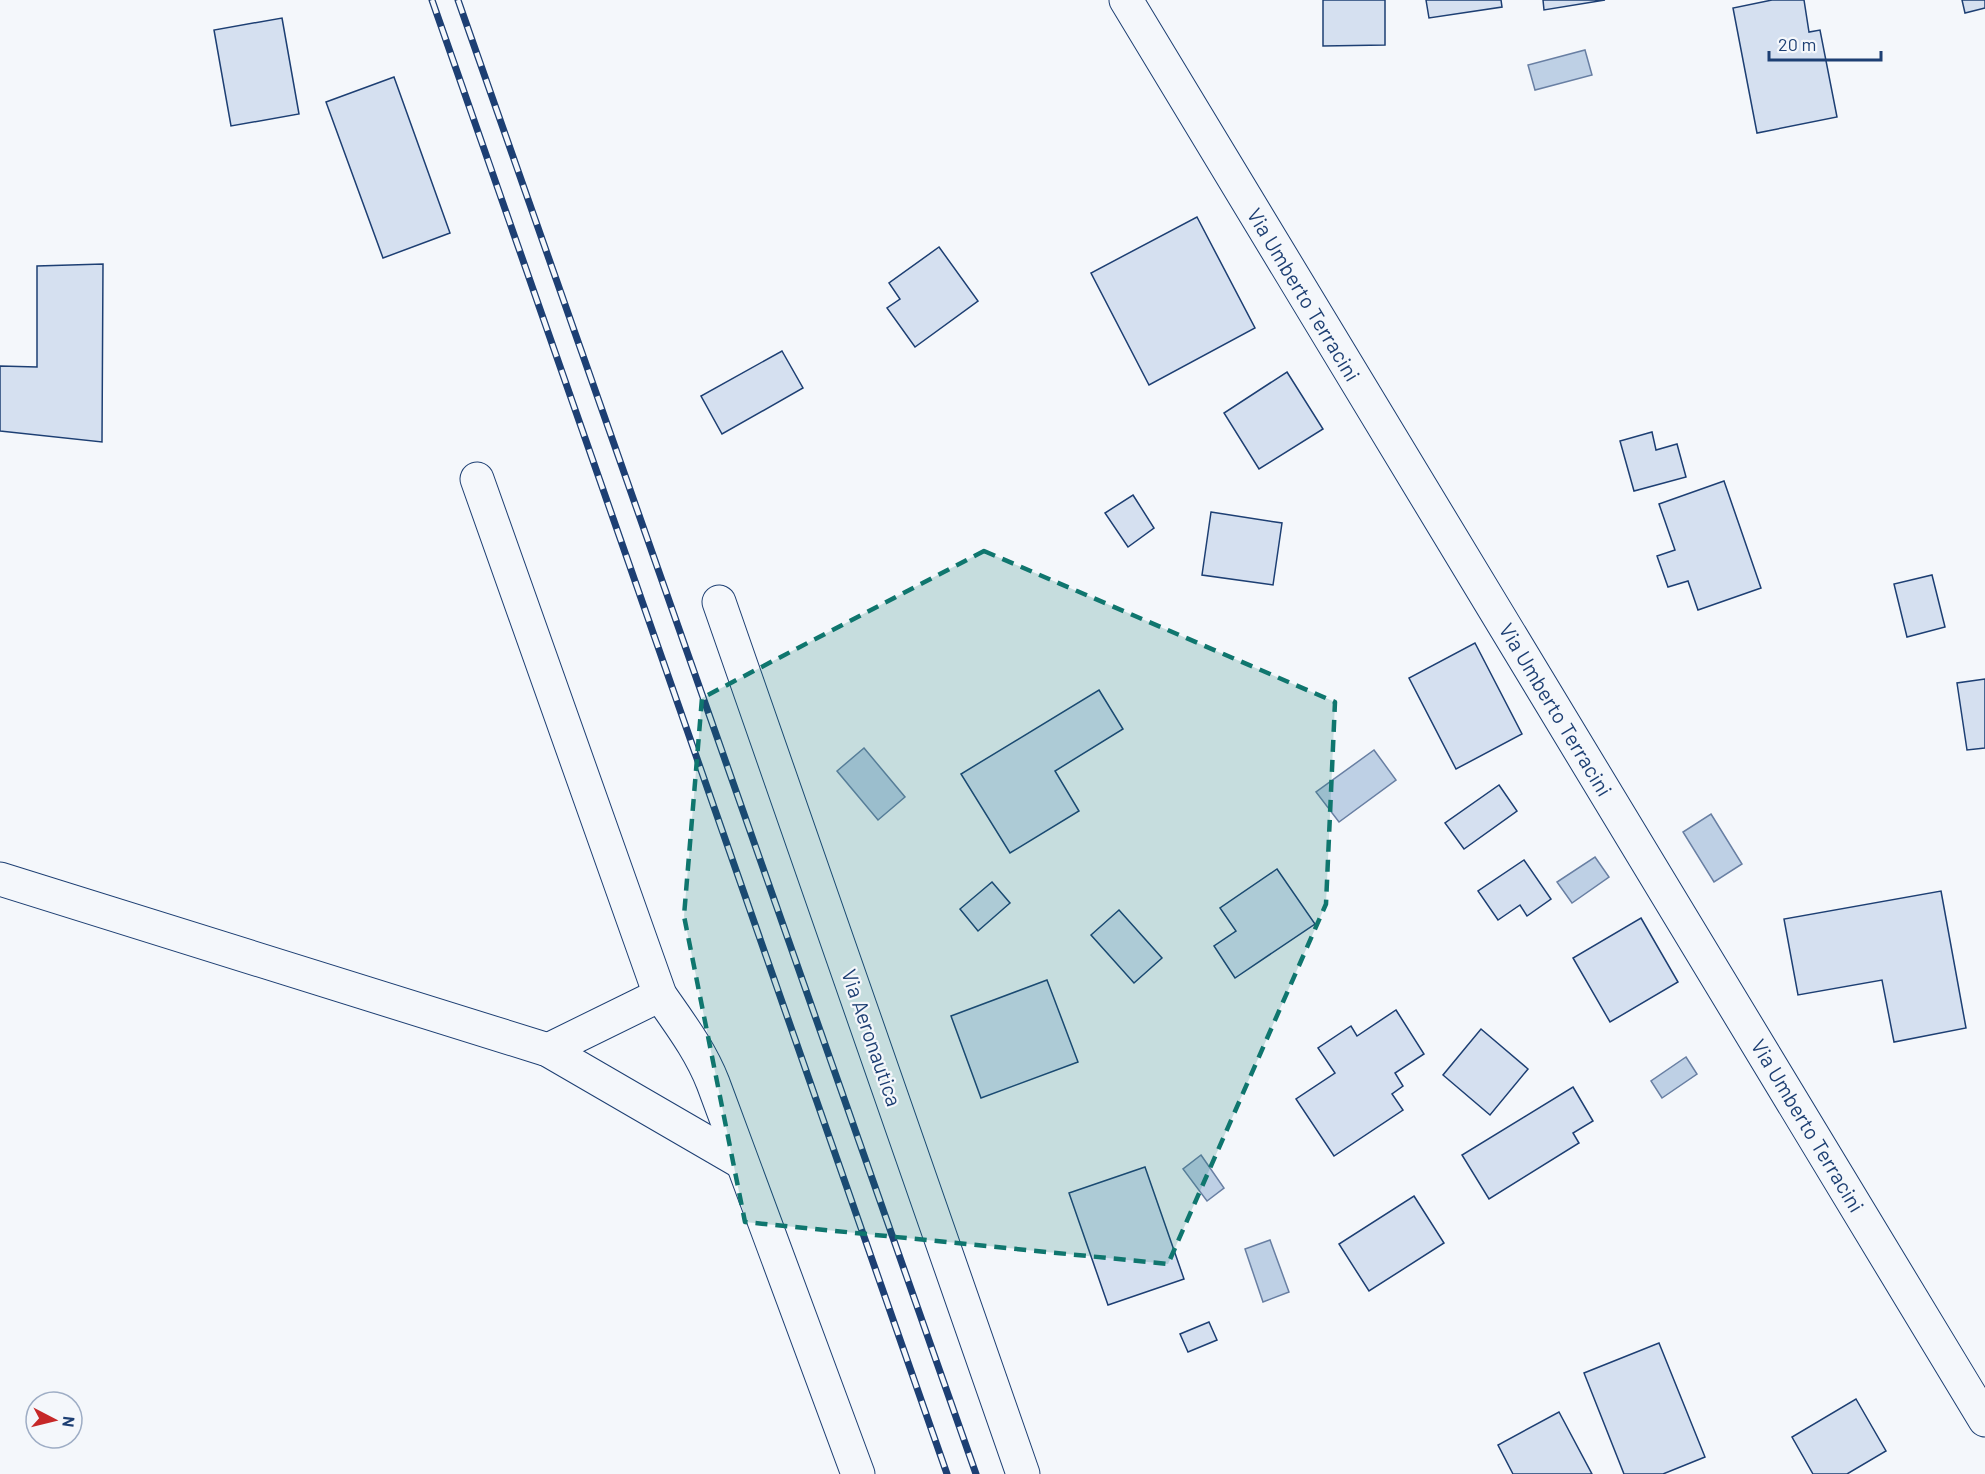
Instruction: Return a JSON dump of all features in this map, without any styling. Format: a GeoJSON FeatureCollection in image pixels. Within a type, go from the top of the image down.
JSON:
{"type":"FeatureCollection","features":[{"type":"Feature","properties":{"kind":"street","name":"Via Umberto Terracini"},"geometry":{"type":"LineString","coordinates":[[1126,0],[1985,1420]]}},
{"type":"Feature","properties":{"kind":"street"},"geometry":{"type":"LineString","coordinates":[[477,479],[660,995],[704,1060],[858,1474]]}},
{"type":"Feature","properties":{"kind":"street","name":"Via Aeronautica"},"geometry":{"type":"LineString","coordinates":[[718,602],[1023,1474]]}},
{"type":"Feature","properties":{"kind":"street"},"geometry":{"type":"LineString","coordinates":[[0,879],[548,1050],[741,1162]]}},
{"type":"Feature","properties":{"kind":"street"},"geometry":{"type":"LineString","coordinates":[[548,1050],[660,995]]}},
{"type":"Feature","properties":{"kind":"highlighted area"},"geometry":{"type":"Polygon","coordinates":[[[984,551],[1335,702],[1326,904],[1168,1264],[745,1222],[684,916],[702,698],[984,551]]]}},
{"type":"Feature","properties":{"kind":"water"},"geometry":{"type":"Polygon","coordinates":[[[1585,50],[1592,75],[1535,90],[1528,65],[1585,50]]]}},
{"type":"Feature","properties":{"kind":"water"},"geometry":{"type":"Polygon","coordinates":[[[864,748],[905,797],[878,820],[837,771],[864,748]]]}},
{"type":"Feature","properties":{"kind":"water"},"geometry":{"type":"Polygon","coordinates":[[[1374,750],[1396,780],[1339,822],[1316,792],[1374,750]]]}},
{"type":"Feature","properties":{"kind":"water"},"geometry":{"type":"Polygon","coordinates":[[[1711,814],[1742,864],[1714,882],[1683,832],[1711,814]]]}},
{"type":"Feature","properties":{"kind":"water"},"geometry":{"type":"Polygon","coordinates":[[[1595,857],[1609,877],[1572,903],[1557,882],[1595,857]]]}},
{"type":"Feature","properties":{"kind":"water"},"geometry":{"type":"Polygon","coordinates":[[[1686,1057],[1697,1074],[1662,1098],[1651,1081],[1686,1057]]]}},
{"type":"Feature","properties":{"kind":"water"},"geometry":{"type":"Polygon","coordinates":[[[1201,1155],[1224,1188],[1207,1201],[1183,1169],[1201,1155]]]}},
{"type":"Feature","properties":{"kind":"water"},"geometry":{"type":"Polygon","coordinates":[[[1270,1240],[1289,1292],[1263,1302],[1245,1249],[1270,1240]]]}},
{"type":"Feature","properties":{"kind":"building"},"geometry":{"type":"Polygon","coordinates":[[[1323,0],[1385,0],[1385,45],[1323,46],[1323,0]]]}},
{"type":"Feature","properties":{"kind":"building"},"geometry":{"type":"Polygon","coordinates":[[[1426,0],[1501,0],[1502,7],[1429,18],[1426,0]]]}},
{"type":"Feature","properties":{"kind":"building"},"geometry":{"type":"Polygon","coordinates":[[[1543,0],[1605,0],[1544,10],[1543,0]]]}},
{"type":"Feature","properties":{"kind":"building"},"geometry":{"type":"Polygon","coordinates":[[[1772,0],[1804,0],[1809,32],[1820,30],[1837,117],[1757,133],[1733,8],[1772,0]]]}},
{"type":"Feature","properties":{"kind":"building"},"geometry":{"type":"Polygon","coordinates":[[[1962,0],[1985,0],[1985,8],[1965,13],[1962,0]]]}},
{"type":"Feature","properties":{"kind":"building"},"geometry":{"type":"Polygon","coordinates":[[[282,18],[299,114],[231,126],[214,30],[282,18]]]}},
{"type":"Feature","properties":{"kind":"building"},"geometry":{"type":"Polygon","coordinates":[[[394,77],[450,233],[383,258],[326,102],[394,77]]]}},
{"type":"Feature","properties":{"kind":"building"},"geometry":{"type":"Polygon","coordinates":[[[1197,217],[1255,328],[1149,385],[1091,273],[1197,217]]]}},
{"type":"Feature","properties":{"kind":"building"},"geometry":{"type":"Polygon","coordinates":[[[939,247],[978,301],[915,347],[887,308],[900,299],[889,283],[939,247]]]}},
{"type":"Feature","properties":{"kind":"building"},"geometry":{"type":"Polygon","coordinates":[[[103,264],[102,442],[0,431],[0,366],[37,367],[37,266],[103,264]]]}},
{"type":"Feature","properties":{"kind":"building"},"geometry":{"type":"Polygon","coordinates":[[[782,351],[803,388],[722,434],[701,396],[782,351]]]}},
{"type":"Feature","properties":{"kind":"building"},"geometry":{"type":"Polygon","coordinates":[[[1287,372],[1323,429],[1259,469],[1224,413],[1287,372]]]}},
{"type":"Feature","properties":{"kind":"building"},"geometry":{"type":"Polygon","coordinates":[[[1652,432],[1656,450],[1677,444],[1686,477],[1634,491],[1620,441],[1652,432]]]}},
{"type":"Feature","properties":{"kind":"building"},"geometry":{"type":"Polygon","coordinates":[[[1724,481],[1761,588],[1698,610],[1688,581],[1668,587],[1657,556],[1675,550],[1659,504],[1724,481]]]}},
{"type":"Feature","properties":{"kind":"building"},"geometry":{"type":"Polygon","coordinates":[[[1133,495],[1154,528],[1128,547],[1105,513],[1133,495]]]}},
{"type":"Feature","properties":{"kind":"building"},"geometry":{"type":"Polygon","coordinates":[[[1211,512],[1282,523],[1273,585],[1202,575],[1211,512]]]}},
{"type":"Feature","properties":{"kind":"building"},"geometry":{"type":"Polygon","coordinates":[[[1932,575],[1945,627],[1907,637],[1894,584],[1932,575]]]}},
{"type":"Feature","properties":{"kind":"building"},"geometry":{"type":"Polygon","coordinates":[[[1475,643],[1522,734],[1456,769],[1409,678],[1475,643]]]}},
{"type":"Feature","properties":{"kind":"building"},"geometry":{"type":"Polygon","coordinates":[[[1985,679],[1985,748],[1967,750],[1957,683],[1985,679]]]}},
{"type":"Feature","properties":{"kind":"building"},"geometry":{"type":"Polygon","coordinates":[[[1099,690],[1123,729],[1055,771],[1079,811],[1010,853],[961,774],[1099,690]]]}},
{"type":"Feature","properties":{"kind":"building"},"geometry":{"type":"Polygon","coordinates":[[[1499,785],[1517,811],[1464,849],[1445,823],[1499,785]]]}},
{"type":"Feature","properties":{"kind":"building"},"geometry":{"type":"Polygon","coordinates":[[[1524,860],[1551,899],[1527,916],[1520,905],[1498,920],[1478,891],[1524,860]]]}},
{"type":"Feature","properties":{"kind":"building"},"geometry":{"type":"Polygon","coordinates":[[[1277,869],[1315,924],[1235,978],[1214,946],[1236,931],[1220,908],[1277,869]]]}},
{"type":"Feature","properties":{"kind":"building"},"geometry":{"type":"Polygon","coordinates":[[[992,882],[1010,903],[978,931],[960,909],[992,882]]]}},
{"type":"Feature","properties":{"kind":"building"},"geometry":{"type":"Polygon","coordinates":[[[1941,891],[1966,1028],[1894,1042],[1882,980],[1798,995],[1784,919],[1941,891]]]}},
{"type":"Feature","properties":{"kind":"building"},"geometry":{"type":"Polygon","coordinates":[[[1119,910],[1162,958],[1134,983],[1091,935],[1119,910]]]}},
{"type":"Feature","properties":{"kind":"building"},"geometry":{"type":"Polygon","coordinates":[[[1641,918],[1678,982],[1610,1022],[1573,958],[1641,918]]]}},
{"type":"Feature","properties":{"kind":"building"},"geometry":{"type":"Polygon","coordinates":[[[1047,980],[1078,1062],[981,1098],[951,1016],[1047,980]]]}},
{"type":"Feature","properties":{"kind":"building"},"geometry":{"type":"Polygon","coordinates":[[[1396,1010],[1424,1054],[1395,1073],[1403,1086],[1392,1094],[1403,1110],[1334,1156],[1296,1099],[1335,1073],[1318,1048],[1351,1026],[1357,1036],[1396,1010]]]}},
{"type":"Feature","properties":{"kind":"building"},"geometry":{"type":"Polygon","coordinates":[[[1481,1029],[1528,1069],[1490,1115],[1443,1075],[1481,1029]]]}},
{"type":"Feature","properties":{"kind":"building"},"geometry":{"type":"Polygon","coordinates":[[[1573,1087],[1593,1121],[1573,1133],[1579,1143],[1489,1199],[1462,1155],[1573,1087]]]}},
{"type":"Feature","properties":{"kind":"building"},"geometry":{"type":"Polygon","coordinates":[[[1145,1167],[1184,1279],[1108,1305],[1069,1193],[1145,1167]]]}},
{"type":"Feature","properties":{"kind":"building"},"geometry":{"type":"Polygon","coordinates":[[[1414,1196],[1444,1243],[1369,1291],[1339,1244],[1414,1196]]]}},
{"type":"Feature","properties":{"kind":"building"},"geometry":{"type":"Polygon","coordinates":[[[1209,1322],[1217,1340],[1188,1352],[1180,1334],[1209,1322]]]}},
{"type":"Feature","properties":{"kind":"building"},"geometry":{"type":"Polygon","coordinates":[[[1659,1343],[1705,1457],[1663,1474],[1624,1474],[1584,1373],[1659,1343]]]}},
{"type":"Feature","properties":{"kind":"building"},"geometry":{"type":"Polygon","coordinates":[[[1856,1399],[1886,1451],[1847,1474],[1813,1474],[1792,1437],[1856,1399]]]}},
{"type":"Feature","properties":{"kind":"building"},"geometry":{"type":"Polygon","coordinates":[[[1559,1412],[1592,1474],[1513,1474],[1498,1445],[1559,1412]]]}},
{"type":"Feature","properties":{"kind":"railway"},"geometry":{"type":"LineString","coordinates":[[432,0],[947,1474]]}},
{"type":"Feature","properties":{"kind":"railway"},"geometry":{"type":"LineString","coordinates":[[458,0],[976,1474]]}}]}
